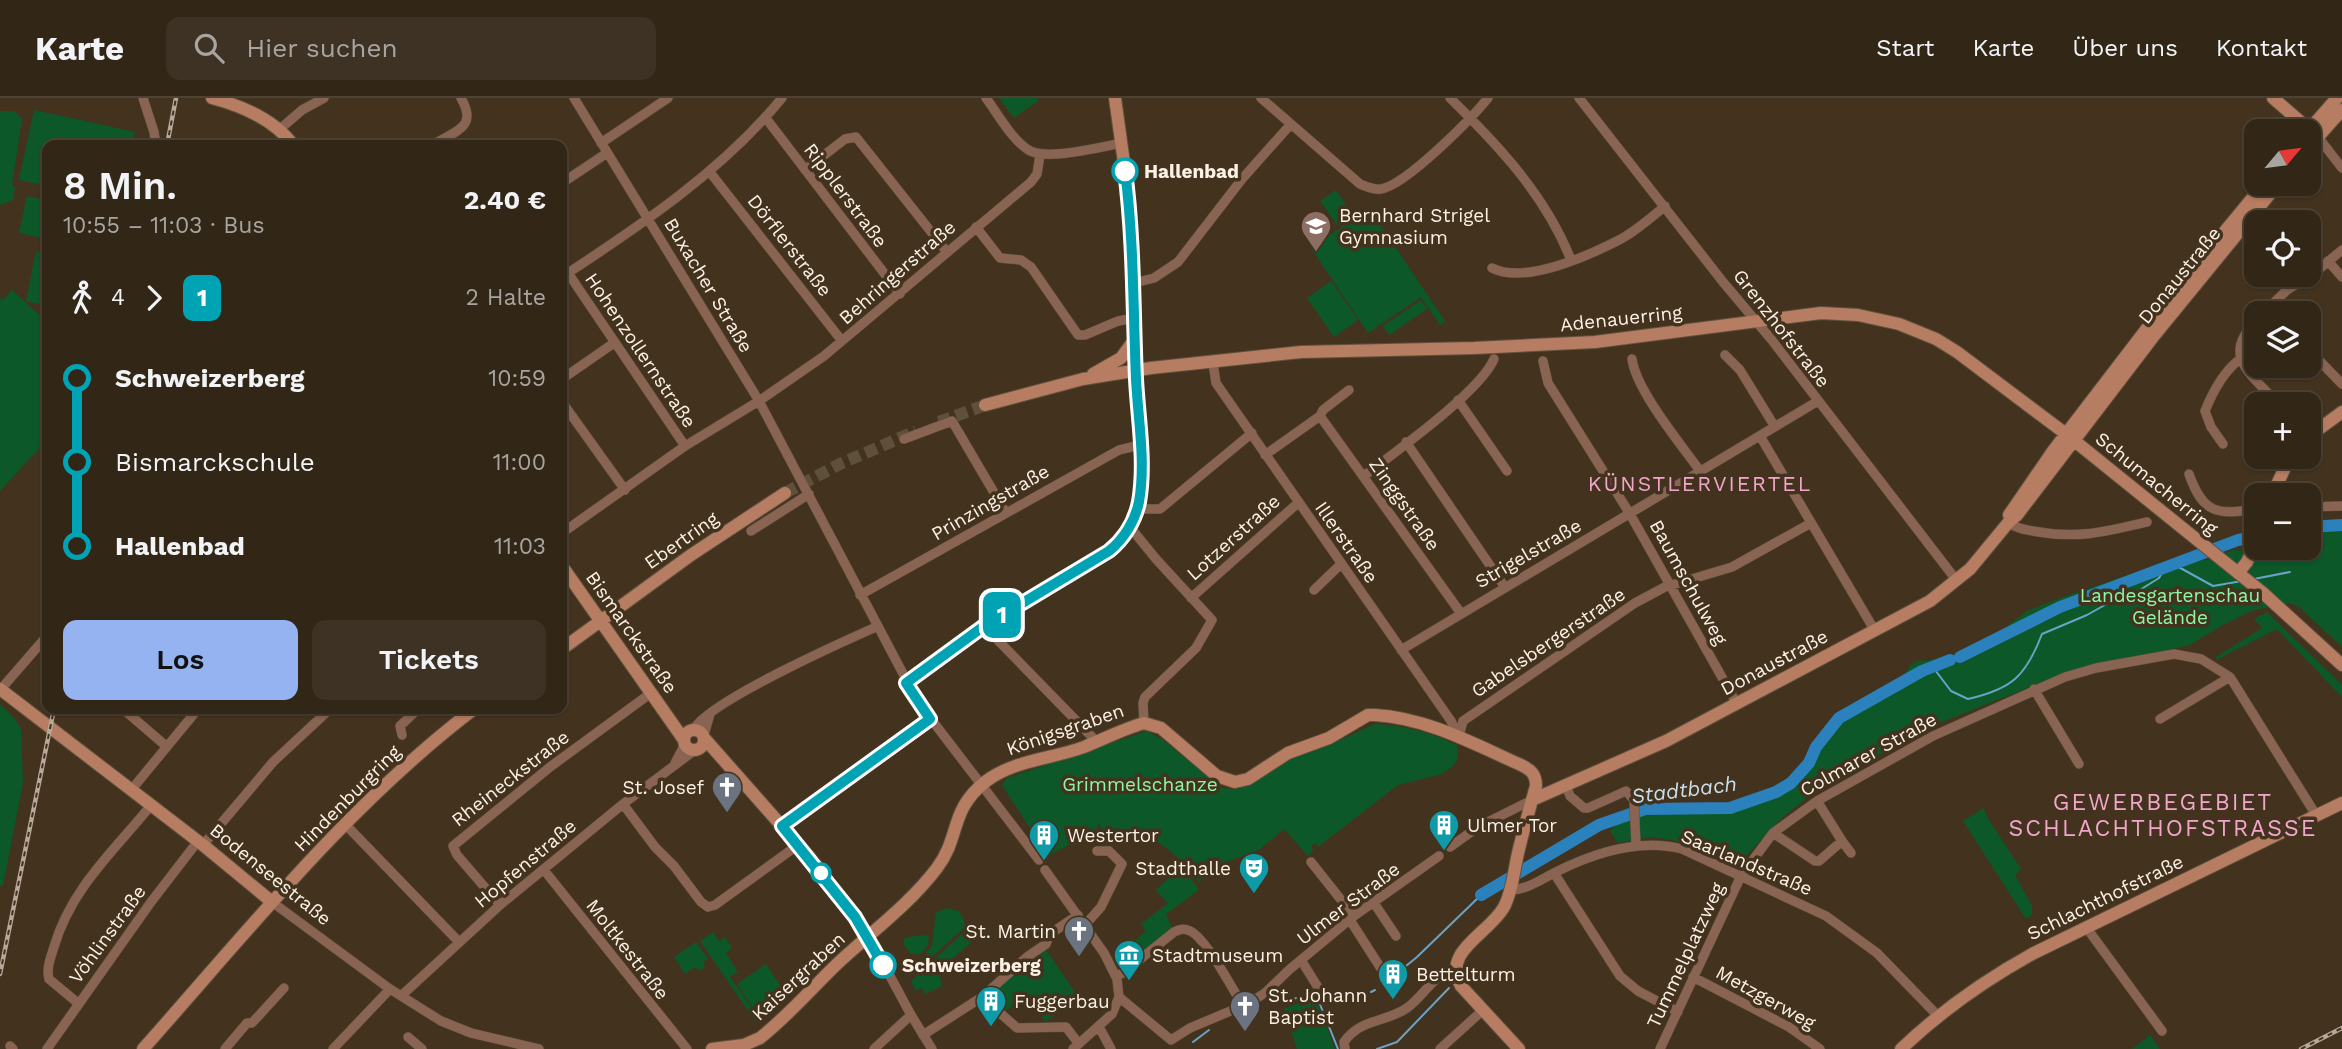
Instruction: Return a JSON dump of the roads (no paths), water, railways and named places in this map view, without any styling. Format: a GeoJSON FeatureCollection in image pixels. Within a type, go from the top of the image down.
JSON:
{"type":"FeatureCollection","features":[{"type":"Feature","properties":{"kind":"street"},"geometry":{"type":"LineString","coordinates":[[143,98],[155,140]]}},
{"type":"Feature","properties":{"kind":"street"},"geometry":{"type":"LineString","coordinates":[[212,98],[260,116],[280,129],[289,140]]}},
{"type":"Feature","properties":{"kind":"street"},"geometry":{"type":"LineString","coordinates":[[280,129],[302,110],[324,98]]}},
{"type":"Feature","properties":{"kind":"street"},"geometry":{"type":"LineString","coordinates":[[441,140],[465,125],[469,118],[461,98]]}},
{"type":"Feature","properties":{"kind":"street","name":"Buxacher Straße"},"geometry":{"type":"LineString","coordinates":[[574,98],[759,401],[906,683],[930,719],[1039,860]]}},
{"type":"Feature","properties":{"kind":"street"},"geometry":{"type":"LineString","coordinates":[[601,143],[668,98]]}},
{"type":"Feature","properties":{"kind":"street"},"geometry":{"type":"LineString","coordinates":[[567,274],[649,220],[709,171],[782,98]]}},
{"type":"Feature","properties":{"kind":"street"},"geometry":{"type":"LineString","coordinates":[[986,98],[1023,146],[1040,155],[1122,143]]}},
{"type":"Feature","properties":{"kind":"street"},"geometry":{"type":"LineString","coordinates":[[906,683],[984,626],[1109,551],[1118,544],[1130,527],[1138,506],[1141,484],[1140,445],[1130,206],[1115,98]]}},
{"type":"Feature","properties":{"kind":"street"},"geometry":{"type":"LineString","coordinates":[[1262,98],[1360,184],[1381,189],[1398,181],[1471,118],[1488,98]]}},
{"type":"Feature","properties":{"kind":"street"},"geometry":{"type":"LineString","coordinates":[[1450,98],[1471,118],[1533,190],[1572,260]]}},
{"type":"Feature","properties":{"kind":"street","name":"Grenzhofstraße"},"geometry":{"type":"LineString","coordinates":[[1579,98],[1957,581]]}},
{"type":"Feature","properties":{"kind":"street"},"geometry":{"type":"LineString","coordinates":[[2273,98],[2296,119]]}},
{"type":"Feature","properties":{"kind":"street"},"geometry":{"type":"LineString","coordinates":[[2321,120],[2337,98]]}},
{"type":"Feature","properties":{"kind":"street"},"geometry":{"type":"LineString","coordinates":[[2321,126],[2342,110]]}},
{"type":"Feature","properties":{"kind":"street","name":"Ripplerstraße"},"geometry":{"type":"LineString","coordinates":[[765,117],[900,294]]}},
{"type":"Feature","properties":{"kind":"street"},"geometry":{"type":"LineString","coordinates":[[1134,283],[1154,278],[1178,262],[1241,179],[1291,124]]}},
{"type":"Feature","properties":{"kind":"street"},"geometry":{"type":"LineString","coordinates":[[805,170],[845,139],[856,137],[947,252]]}},
{"type":"Feature","properties":{"kind":"street"},"geometry":{"type":"LineString","coordinates":[[2321,144],[2342,168]]}},
{"type":"Feature","properties":{"kind":"street"},"geometry":{"type":"LineString","coordinates":[[567,180],[607,153]]}},
{"type":"Feature","properties":{"kind":"street","name":"Behringerstraße"},"geometry":{"type":"LineString","coordinates":[[567,530],[685,446],[759,401],[842,341],[1034,179],[1040,155]]}},
{"type":"Feature","properties":{"kind":"street","name":"Dörflerstraße"},"geometry":{"type":"LineString","coordinates":[[709,171],[842,341]]}},
{"type":"Feature","properties":{"kind":"street","name":"Donaustraße"},"geometry":{"type":"LineString","coordinates":[[1532,800],[1666,741],[1875,631],[1936,597],[1957,581],[1980,559],[2017,515],[2166,304],[2254,196]]}},
{"type":"Feature","properties":{"kind":"street","name":"Donaustraße"},"geometry":{"type":"LineString","coordinates":[[2070,438],[2268,196]]}},
{"type":"Feature","properties":{"kind":"street"},"geometry":{"type":"LineString","coordinates":[[1492,268],[1517,273],[1557,266],[1621,239],[1665,206]]}},
{"type":"Feature","properties":{"kind":"street"},"geometry":{"type":"LineString","coordinates":[[976,227],[1000,258],[1021,260],[1031,267],[1078,335],[1135,318]]}},
{"type":"Feature","properties":{"kind":"street"},"geometry":{"type":"LineString","coordinates":[[2277,301],[2287,290],[2312,275],[2342,250]]}},
{"type":"Feature","properties":{"kind":"street"},"geometry":{"type":"LineString","coordinates":[[2328,261],[2342,277]]}},
{"type":"Feature","properties":{"kind":"street","name":"Hohenzollernstraße"},"geometry":{"type":"LineString","coordinates":[[567,278],[685,446]]}},
{"type":"Feature","properties":{"kind":"street","name":"Adenauerring"},"geometry":{"type":"LineString","coordinates":[[1135,371],[1301,352],[1595,342],[1821,313],[1849,314],[1878,319],[1936,339],[2070,438]]}},
{"type":"Feature","properties":{"kind":"street"},"geometry":{"type":"LineString","coordinates":[[2244,335],[2238,351],[2240,359],[2267,392]]}},
{"type":"Feature","properties":{"kind":"street"},"geometry":{"type":"LineString","coordinates":[[1083,379],[1121,358],[1135,339]]}},
{"type":"Feature","properties":{"kind":"street"},"geometry":{"type":"LineString","coordinates":[[567,376],[614,343]]}},
{"type":"Feature","properties":{"kind":"street"},"geometry":{"type":"LineString","coordinates":[[1725,355],[1740,370],[1775,426]]}},
{"type":"Feature","properties":{"kind":"street"},"geometry":{"type":"LineString","coordinates":[[1364,476],[1458,400],[1485,374],[1494,359]]}},
{"type":"Feature","properties":{"kind":"street"},"geometry":{"type":"LineString","coordinates":[[1632,359],[1635,375],[1644,390],[1700,471]]}},
{"type":"Feature","properties":{"kind":"street"},"geometry":{"type":"LineString","coordinates":[[2222,444],[2205,411],[2218,383],[2230,366],[2240,359]]}},
{"type":"Feature","properties":{"kind":"street","name":"Baumschulweg"},"geometry":{"type":"LineString","coordinates":[[1543,361],[1548,383],[1630,513],[1737,704]]}},
{"type":"Feature","properties":{"kind":"street"},"geometry":{"type":"LineString","coordinates":[[2321,362],[2342,384]]}},
{"type":"Feature","properties":{"kind":"street","name":"Illerstraße"},"geometry":{"type":"LineString","coordinates":[[1213,363],[1216,383],[1453,725],[1459,738]]}},
{"type":"Feature","properties":{"kind":"street"},"geometry":{"type":"LineString","coordinates":[[985,405],[1083,379],[1135,371]]}},
{"type":"Feature","properties":{"kind":"street"},"geometry":{"type":"LineString","coordinates":[[1265,455],[1320,416],[1323,410],[1349,390]]}},
{"type":"Feature","properties":{"kind":"street"},"geometry":{"type":"LineString","coordinates":[[1458,400],[1507,471]]}},
{"type":"Feature","properties":{"kind":"street","name":"Strigelstraße"},"geometry":{"type":"LineString","coordinates":[[1401,650],[1460,612],[1818,401]]}},
{"type":"Feature","properties":{"kind":"street"},"geometry":{"type":"LineString","coordinates":[[567,409],[625,490]]}},
{"type":"Feature","properties":{"kind":"street"},"geometry":{"type":"LineString","coordinates":[[2321,427],[2342,412]]}},
{"type":"Feature","properties":{"kind":"street","name":"Zinggstraße"},"geometry":{"type":"LineString","coordinates":[[1320,416],[1460,612]]}},
{"type":"Feature","properties":{"kind":"street"},"geometry":{"type":"LineString","coordinates":[[904,439],[952,421],[1006,513]]}},
{"type":"Feature","properties":{"kind":"street"},"geometry":{"type":"LineString","coordinates":[[1138,506],[1160,509],[1252,433]]}},
{"type":"Feature","properties":{"kind":"street"},"geometry":{"type":"LineString","coordinates":[[1760,436],[1875,631]]}},
{"type":"Feature","properties":{"kind":"street","name":"Schumacherring"},"geometry":{"type":"LineString","coordinates":[[2070,438],[2263,593],[2342,665]]}},
{"type":"Feature","properties":{"kind":"street"},"geometry":{"type":"LineString","coordinates":[[1406,442],[1504,586]]}},
{"type":"Feature","properties":{"kind":"street","name":"Prinzingstraße"},"geometry":{"type":"LineString","coordinates":[[860,595],[1119,450],[1140,445]]}},
{"type":"Feature","properties":{"kind":"street"},"geometry":{"type":"LineString","coordinates":[[2189,474],[2201,501],[2211,509],[2219,512],[2244,512]]}},
{"type":"Feature","properties":{"kind":"street","name":"Ebertring"},"geometry":{"type":"LineString","coordinates":[[600,621],[691,555],[785,493]]}},
{"type":"Feature","properties":{"kind":"street"},"geometry":{"type":"LineString","coordinates":[[751,531],[809,494]]}},
{"type":"Feature","properties":{"kind":"street","name":"Lotzerstraße"},"geometry":{"type":"LineString","coordinates":[[1191,598],[1299,502]]}},
{"type":"Feature","properties":{"kind":"street"},"geometry":{"type":"LineString","coordinates":[[2321,507],[2342,506]]}},
{"type":"Feature","properties":{"kind":"street"},"geometry":{"type":"LineString","coordinates":[[2008,523],[2017,529],[2072,536],[2100,533],[2147,522]]}},
{"type":"Feature","properties":{"kind":"street","name":"Gabelsbergerstraße"},"geometry":{"type":"LineString","coordinates":[[1459,738],[1463,721],[1635,603],[1670,586],[1732,567],[1811,523]]}},
{"type":"Feature","properties":{"kind":"street"},"geometry":{"type":"LineString","coordinates":[[1130,527],[1212,621],[1196,648],[1145,697],[1144,723]]}},
{"type":"Feature","properties":{"kind":"street"},"geometry":{"type":"LineString","coordinates":[[2241,575],[2248,560]]}},
{"type":"Feature","properties":{"kind":"street"},"geometry":{"type":"LineString","coordinates":[[1314,590],[1341,564]]}},
{"type":"Feature","properties":{"kind":"street","name":"Bismarckstraße"},"geometry":{"type":"LineString","coordinates":[[567,573],[671,719],[721,759],[782,826]]}},
{"type":"Feature","properties":{"kind":"street"},"geometry":{"type":"LineString","coordinates":[[567,645],[600,621]]}},
{"type":"Feature","properties":{"kind":"street"},"geometry":{"type":"LineString","coordinates":[[984,626],[1097,742]]}},
{"type":"Feature","properties":{"kind":"street","name":"Hopfenstraße"},"geometry":{"type":"LineString","coordinates":[[401,996],[500,905],[675,763],[710,714],[720,705],[876,627]]}},
{"type":"Feature","properties":{"kind":"street"},"geometry":{"type":"LineString","coordinates":[[0,689],[42,642]]}},
{"type":"Feature","properties":{"kind":"street","name":"Colmarer Straße"},"geometry":{"type":"LineString","coordinates":[[1741,876],[1773,833],[1817,801],[1933,736],[2034,689],[2096,668],[2168,654],[2201,659],[2230,677]]}},
{"type":"Feature","properties":{"kind":"street"},"geometry":{"type":"LineString","coordinates":[[2160,719],[2230,677],[2316,815]]}},
{"type":"Feature","properties":{"kind":"street","name":"Bodenseestraße"},"geometry":{"type":"LineString","coordinates":[[0,689],[152,804],[272,902],[390,989],[454,1027],[539,1049]]}},
{"type":"Feature","properties":{"kind":"street"},"geometry":{"type":"LineString","coordinates":[[2034,689],[2079,764]]}},
{"type":"Feature","properties":{"kind":"street","name":"Rheineckstraße"},"geometry":{"type":"LineString","coordinates":[[500,905],[457,855],[453,846],[550,767],[650,693]]}},
{"type":"Feature","properties":{"kind":"street"},"geometry":{"type":"LineString","coordinates":[[130,714],[166,746]]}},
{"type":"Feature","properties":{"kind":"street"},"geometry":{"type":"LineString","coordinates":[[132,789],[194,714]]}},
{"type":"Feature","properties":{"kind":"street","name":"Vöhlinstraße"},"geometry":{"type":"LineString","coordinates":[[47,1049],[151,902],[273,762],[325,714]]}},
{"type":"Feature","properties":{"kind":"street"},"geometry":{"type":"LineString","coordinates":[[402,735],[400,726],[413,714]]}},
{"type":"Feature","properties":{"kind":"street","name":"Hindenburgring"},"geometry":{"type":"LineString","coordinates":[[144,1049],[272,902],[345,824],[407,764],[468,714]]}},
{"type":"Feature","properties":{"kind":"street","name":"Königsgraben"},"geometry":{"type":"LineString","coordinates":[[869,937],[938,867],[950,845],[961,807],[982,784],[1004,771],[1097,742],[1144,723],[1161,729],[1217,775],[1236,782],[1248,779],[1288,753],[1329,738],[1368,715],[1386,715],[1414,721],[1459,738],[1530,770],[1536,779],[1532,800]]}},
{"type":"Feature","properties":{"kind":"street"},"geometry":{"type":"LineString","coordinates":[[930,719],[782,826],[869,937],[932,1049]]}},
{"type":"Feature","properties":{"kind":"street"},"geometry":{"type":"LineString","coordinates":[[1566,786],[1570,796],[1581,808],[1588,808],[1626,791],[1634,800],[1636,845]]}},
{"type":"Feature","properties":{"kind":"street"},"geometry":{"type":"LineString","coordinates":[[1450,847],[1473,830],[1532,800]]}},
{"type":"Feature","properties":{"kind":"street"},"geometry":{"type":"LineString","coordinates":[[1519,1049],[1461,986],[1455,964],[1461,953],[1494,921],[1505,906],[1532,800]]}},
{"type":"Feature","properties":{"kind":"street"},"geometry":{"type":"LineString","coordinates":[[1817,801],[1851,853]]}},
{"type":"Feature","properties":{"kind":"street","name":"Schlachthofstraße"},"geometry":{"type":"LineString","coordinates":[[1901,1049],[1937,1015],[2004,970],[2086,927],[2342,803]]}},
{"type":"Feature","properties":{"kind":"street"},"geometry":{"type":"LineString","coordinates":[[79,1004],[50,978],[49,964],[56,939],[81,887],[152,804]]}},
{"type":"Feature","properties":{"kind":"street"},"geometry":{"type":"LineString","coordinates":[[623,804],[655,847],[708,907],[715,905],[798,845]]}},
{"type":"Feature","properties":{"kind":"street"},"geometry":{"type":"LineString","coordinates":[[345,824],[459,942]]}},
{"type":"Feature","properties":{"kind":"street"},"geometry":{"type":"LineString","coordinates":[[1773,833],[1819,861],[1842,841]]}},
{"type":"Feature","properties":{"kind":"street","name":"Saarlandstraße"},"geometry":{"type":"LineString","coordinates":[[1513,880],[1524,888],[1600,855],[1636,845],[1663,845],[1682,849],[1808,907],[1843,927],[1889,965],[1937,1015]]}},
{"type":"Feature","properties":{"kind":"street"},"geometry":{"type":"LineString","coordinates":[[1085,925],[1101,907],[1122,864],[1109,851],[1097,851]]}},
{"type":"Feature","properties":{"kind":"street","name":"Ulmer Straße"},"geometry":{"type":"LineString","coordinates":[[1119,997],[1171,1040],[1190,1028],[1243,1006],[1265,993],[1352,918],[1439,856]]}},
{"type":"Feature","properties":{"kind":"street"},"geometry":{"type":"LineString","coordinates":[[1311,862],[1352,918],[1380,967]]}},
{"type":"Feature","properties":{"kind":"street","name":"Moltkestraße"},"geometry":{"type":"LineString","coordinates":[[544,870],[687,1049]]}},
{"type":"Feature","properties":{"kind":"street"},"geometry":{"type":"LineString","coordinates":[[982,998],[1017,1028],[1066,1027],[1076,1047],[1112,1014],[1119,997],[1116,976],[1108,959],[1045,870]]}},
{"type":"Feature","properties":{"kind":"street"},"geometry":{"type":"LineString","coordinates":[[1554,873],[1620,976],[1637,991],[1678,1012]]}},
{"type":"Feature","properties":{"kind":"street","name":"Tummelplatzweg"},"geometry":{"type":"LineString","coordinates":[[1660,1049],[1741,876]]}},
{"type":"Feature","properties":{"kind":"street"},"geometry":{"type":"LineString","coordinates":[[1374,902],[1396,936]]}},
{"type":"Feature","properties":{"kind":"street"},"geometry":{"type":"LineString","coordinates":[[923,1035],[982,998],[1027,957],[1046,944],[1050,934],[1078,915]]}},
{"type":"Feature","properties":{"kind":"street"},"geometry":{"type":"LineString","coordinates":[[2086,927],[2162,1031]]}},
{"type":"Feature","properties":{"kind":"street"},"geometry":{"type":"LineString","coordinates":[[1116,976],[1174,932],[1185,929],[1200,939],[1243,1006]]}},
{"type":"Feature","properties":{"kind":"street","name":"Kaisergraben"},"geometry":{"type":"LineString","coordinates":[[712,1049],[744,1045],[760,1038],[869,937]]}},
{"type":"Feature","properties":{"kind":"street"},"geometry":{"type":"LineString","coordinates":[[1301,960],[1319,989]]}},
{"type":"Feature","properties":{"kind":"street"},"geometry":{"type":"LineString","coordinates":[[1345,1049],[1345,1042],[1355,1028],[1400,1012],[1441,974],[1455,970]]}},
{"type":"Feature","properties":{"kind":"street","name":"Metzgerweg"},"geometry":{"type":"LineString","coordinates":[[1693,977],[1789,1027],[1820,1049]]}},
{"type":"Feature","properties":{"kind":"street"},"geometry":{"type":"LineString","coordinates":[[225,1049],[247,1023],[252,1023],[284,988]]}},
{"type":"Feature","properties":{"kind":"street"},"geometry":{"type":"LineString","coordinates":[[333,1049],[390,989]]}},
{"type":"Feature","properties":{"kind":"street"},"geometry":{"type":"LineString","coordinates":[[1440,1049],[1483,1010]]}},
{"type":"Feature","properties":{"kind":"street"},"geometry":{"type":"LineString","coordinates":[[874,1049],[911,1015]]}},
{"type":"Feature","properties":{"kind":"street"},"geometry":{"type":"LineString","coordinates":[[1099,1027],[1111,1049]]}},
{"type":"Feature","properties":{"kind":"street"},"geometry":{"type":"LineString","coordinates":[[408,1037],[422,1049]]}},
{"type":"Feature","properties":{"kind":"waterway"},"geometry":{"type":"LineString","coordinates":[[2321,526],[2342,525]]}},
{"type":"Feature","properties":{"kind":"waterway","name":"Stadtbach"},"geometry":{"type":"LineString","coordinates":[[1960,657],[2060,607],[2244,539]]}},
{"type":"Feature","properties":{"kind":"waterway"},"geometry":{"type":"LineString","coordinates":[[2175,565],[2213,586],[2242,581]]}},
{"type":"Feature","properties":{"kind":"waterway"},"geometry":{"type":"LineString","coordinates":[[1932,666],[1951,691],[1968,699],[1996,691],[2023,670],[2042,634],[2112,601],[2127,598],[2159,578],[2164,569]]}},
{"type":"Feature","properties":{"kind":"waterway"},"geometry":{"type":"LineString","coordinates":[[2254,579],[2290,572]]}},
{"type":"Feature","properties":{"kind":"waterway","name":"Stadtbach"},"geometry":{"type":"LineString","coordinates":[[1481,895],[1599,825],[1645,809],[1730,808],[1776,792],[1791,783],[1809,763],[1816,747],[1839,718],[1922,671],[1950,660]]}},
{"type":"Feature","properties":{"kind":"waterway","name":"Stadtbach"},"geometry":{"type":"LineString","coordinates":[[1384,984],[1417,957],[1481,895]]}},
{"type":"Feature","properties":{"kind":"waterway"},"geometry":{"type":"LineString","coordinates":[[1377,1049],[1397,1042],[1449,988]]}},
{"type":"Feature","properties":{"kind":"waterway","name":"Stadtbach"},"geometry":{"type":"LineString","coordinates":[[1371,992],[1375,990]]}},
{"type":"Feature","properties":{"kind":"waterway","name":"Stadtbach"},"geometry":{"type":"LineString","coordinates":[[1293,999],[1315,993],[1327,996],[1364,995]]}},
{"type":"Feature","properties":{"kind":"waterway"},"geometry":{"type":"LineString","coordinates":[[1316,994],[1323,1012]]}},
{"type":"Feature","properties":{"kind":"waterway","name":"Stadtbach"},"geometry":{"type":"LineString","coordinates":[[1245,1016],[1259,1011]]}},
{"type":"Feature","properties":{"kind":"waterway"},"geometry":{"type":"LineString","coordinates":[[1324,1014],[1338,1049]]}},
{"type":"Feature","properties":{"kind":"waterway","name":"Stadtbach"},"geometry":{"type":"LineString","coordinates":[[1193,1042],[1209,1030]]}},
{"type":"Feature","properties":{"kind":"tunnel"},"geometry":{"type":"LineString","coordinates":[[939,422],[985,405]]}},
{"type":"Feature","properties":{"kind":"tunnel"},"geometry":{"type":"LineString","coordinates":[[785,493],[840,464],[916,431]]}},
{"type":"Feature","properties":{"kind":"railway"},"geometry":{"type":"LineString","coordinates":[[168,140],[176,98]]}},
{"type":"Feature","properties":{"kind":"railway"},"geometry":{"type":"LineString","coordinates":[[0,974],[53,714]]}},
{"type":"Feature","properties":{"kind":"railway"},"geometry":{"type":"LineString","coordinates":[[2301,1049],[2342,1028]]}},
{"type":"Feature","properties":{"kind":"place","name":"Hallenbad"},"geometry":{"type":"Point","coordinates":[1125,171]}},
{"type":"Feature","properties":{"kind":"place","name":"Bernhard Strigel Gymnasium"},"geometry":{"type":"Point","coordinates":[1316,253]}},
{"type":"Feature","properties":{"kind":"place","name":"St. Josef"},"geometry":{"type":"Point","coordinates":[727,814]}},
{"type":"Feature","properties":{"kind":"place","name":"Ulmer Tor"},"geometry":{"type":"Point","coordinates":[1444,852]}},
{"type":"Feature","properties":{"kind":"place","name":"Westertor"},"geometry":{"type":"Point","coordinates":[1044,862]}},
{"type":"Feature","properties":{"kind":"place","name":"Stadthalle"},"geometry":{"type":"Point","coordinates":[1254,895]}},
{"type":"Feature","properties":{"kind":"place","name":"St. Martin"},"geometry":{"type":"Point","coordinates":[1079,958]}},
{"type":"Feature","properties":{"kind":"place","name":"Schweizerberg"},"geometry":{"type":"Point","coordinates":[883,965]}},
{"type":"Feature","properties":{"kind":"place","name":"Stadtmuseum"},"geometry":{"type":"Point","coordinates":[1129,982]}},
{"type":"Feature","properties":{"kind":"place","name":"Bettelturm"},"geometry":{"type":"Point","coordinates":[1393,1001]}},
{"type":"Feature","properties":{"kind":"place","name":"Fuggerbau"},"geometry":{"type":"Point","coordinates":[991,1028]}},
{"type":"Feature","properties":{"kind":"place","name":"St. Johann Baptist"},"geometry":{"type":"Point","coordinates":[1245,1033]}},
{"type":"Feature","properties":{"kind":"district","name":"KÜNSTLERVIERTEL"},"geometry":{"type":"Point","coordinates":[1700,484]}},
{"type":"Feature","properties":{"kind":"district","name":"GEWERBEGEBIET SCHLACHTHOFSTRASSE"},"geometry":{"type":"Point","coordinates":[2163,815]}},
{"type":"Feature","properties":{"kind":"park label","name":"Landesgartenschau Gelände"},"geometry":{"type":"Point","coordinates":[2170,606]}},
{"type":"Feature","properties":{"kind":"park label","name":"Grimmelschanze"},"geometry":{"type":"Point","coordinates":[1140,784]}}]}
